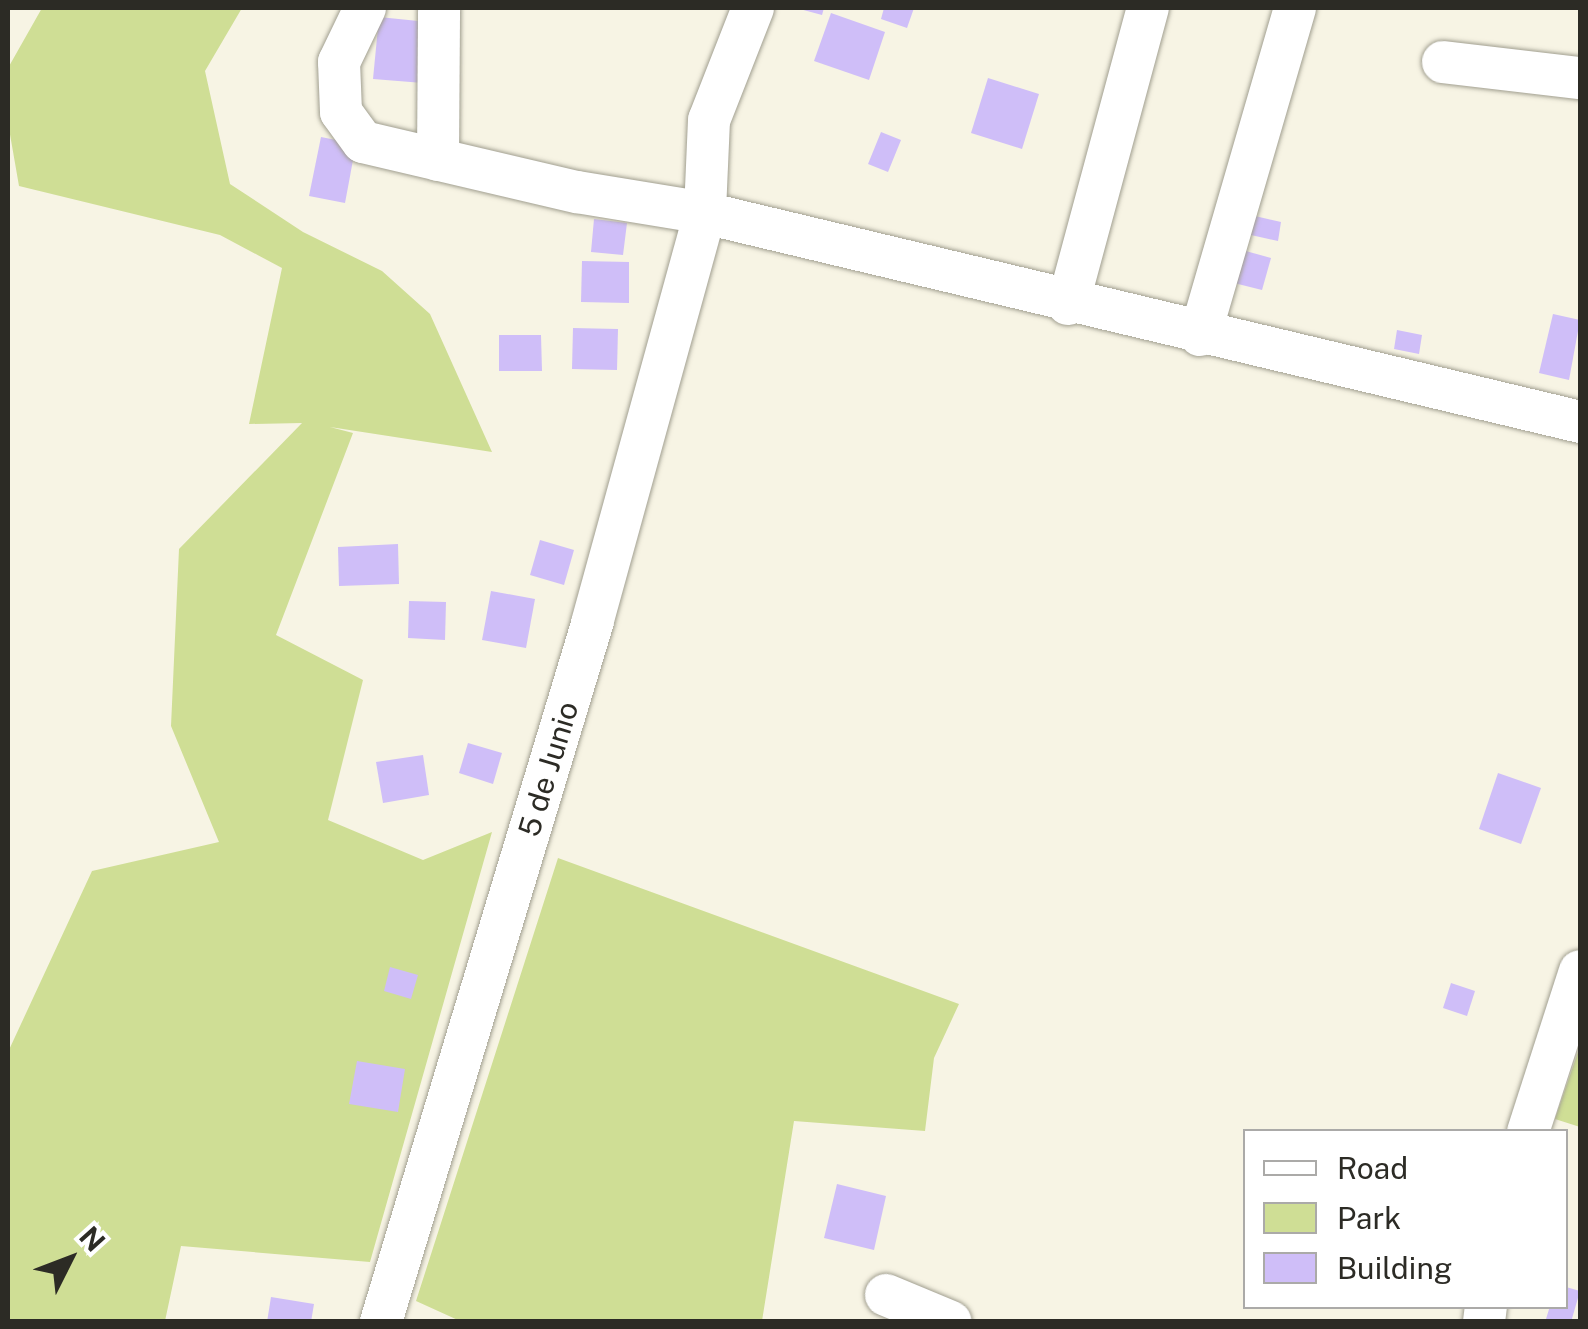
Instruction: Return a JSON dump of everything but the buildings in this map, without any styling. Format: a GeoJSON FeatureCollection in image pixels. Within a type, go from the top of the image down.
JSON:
{"type":"FeatureCollection","features":[{"type":"Feature","properties":{"kind":"street"},"geometry":{"type":"LineString","coordinates":[[365,8],[338,62],[341,112],[363,142],[704,212],[1068,304],[1580,422]]}},
{"type":"Feature","properties":{"kind":"street"},"geometry":{"type":"LineString","coordinates":[[438,160],[439,8]]}},
{"type":"Feature","properties":{"kind":"street","name":"5 de Junio"},"geometry":{"type":"LineString","coordinates":[[381,1322],[593,621],[704,212],[710,120],[753,8]]}},
{"type":"Feature","properties":{"kind":"street"},"geometry":{"type":"LineString","coordinates":[[1068,304],[1148,8]]}},
{"type":"Feature","properties":{"kind":"street"},"geometry":{"type":"LineString","coordinates":[[1200,335],[1294,8]]}},
{"type":"Feature","properties":{"kind":"street"},"geometry":{"type":"LineString","coordinates":[[1443,62],[1580,78]]}},
{"type":"Feature","properties":{"kind":"street"},"geometry":{"type":"LineString","coordinates":[[1529,1129],[1580,971]]}},
{"type":"Feature","properties":{"kind":"street"},"geometry":{"type":"LineString","coordinates":[[886,1295],[950,1322]]}},
{"type":"Feature","properties":{"kind":"green space"},"geometry":{"type":"Polygon","coordinates":[[[42,8],[242,8],[205,71],[230,184],[303,232],[382,271],[430,314],[492,452],[330,427],[353,433],[276,635],[363,680],[328,820],[423,860],[492,832],[370,1262],[181,1246],[165,1321],[8,1322],[8,1052],[92,871],[219,842],[171,726],[179,549],[302,423],[249,424],[282,268],[220,235],[19,186],[8,123],[8,68],[42,8]]]}},
{"type":"Feature","properties":{"kind":"green space"},"geometry":{"type":"Polygon","coordinates":[[[558,858],[959,1004],[934,1058],[925,1131],[794,1121],[762,1321],[460,1321],[416,1301],[558,858]]]}},
{"type":"Feature","properties":{"kind":"green space"},"geometry":{"type":"Polygon","coordinates":[[[1580,1046],[1580,1127],[1555,1119],[1580,1046]]]}}]}
